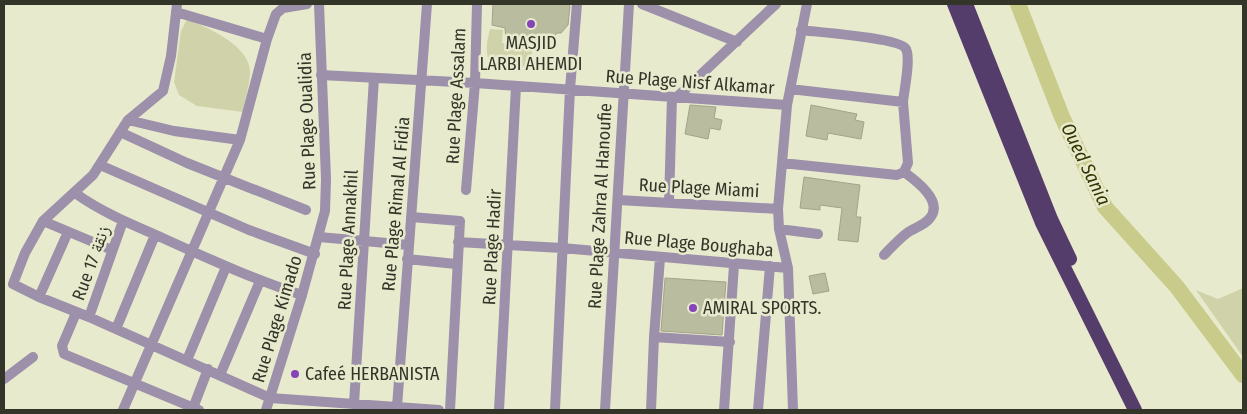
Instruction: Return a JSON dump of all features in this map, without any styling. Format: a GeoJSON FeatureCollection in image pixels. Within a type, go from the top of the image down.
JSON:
{"type":"FeatureCollection","features":[{"type":"Feature","properties":{"kind":"highway"},"geometry":{"type":"LineString","coordinates":[[954,4],[1042,223],[1135,410]]}},
{"type":"Feature","properties":{"kind":"highway"},"geometry":{"type":"LineString","coordinates":[[966,4],[1051,219],[1143,410]]}},
{"type":"Feature","properties":{"kind":"street"},"geometry":{"type":"LineString","coordinates":[[123,410],[240,140],[267,39],[276,14],[283,8],[307,4]]}},
{"type":"Feature","properties":{"kind":"street","name":"Rue Plage Oualidia"},"geometry":{"type":"LineString","coordinates":[[319,4],[327,193],[320,237]]}},
{"type":"Feature","properties":{"kind":"street","name":"Rue Plage Rimal Al Fidia"},"geometry":{"type":"LineString","coordinates":[[397,407],[427,4]]}},
{"type":"Feature","properties":{"kind":"street","name":"Rue Plage Assalam"},"geometry":{"type":"LineString","coordinates":[[466,190],[475,83],[477,4]]}},
{"type":"Feature","properties":{"kind":"street"},"geometry":{"type":"LineString","coordinates":[[555,410],[570,89],[577,4]]}},
{"type":"Feature","properties":{"kind":"street","name":"Rue Plage Zahra Al Hanoufie"},"geometry":{"type":"LineString","coordinates":[[605,410],[618,200],[622,93],[629,4]]}},
{"type":"Feature","properties":{"kind":"street"},"geometry":{"type":"LineString","coordinates":[[642,4],[659,8],[737,42]]}},
{"type":"Feature","properties":{"kind":"street"},"geometry":{"type":"LineString","coordinates":[[669,203],[674,97],[737,42],[774,4]]}},
{"type":"Feature","properties":{"kind":"street"},"geometry":{"type":"LineString","coordinates":[[793,410],[788,268],[778,209],[787,105],[807,4]]}},
{"type":"Feature","properties":{"kind":"street"},"geometry":{"type":"LineString","coordinates":[[267,39],[176,8],[171,56],[163,91],[128,120],[100,165],[75,193],[60,204],[43,221],[25,253],[13,284],[270,398],[440,410]]}},
{"type":"Feature","properties":{"kind":"street"},"geometry":{"type":"LineString","coordinates":[[801,30],[884,40],[902,45],[906,49],[908,61],[903,102],[908,163],[900,173]]}},
{"type":"Feature","properties":{"kind":"street","name":"Rue Plage Nisf Alkamar"},"geometry":{"type":"LineString","coordinates":[[321,76],[422,79],[787,105]]}},
{"type":"Feature","properties":{"kind":"street","name":"Rue Plage Annakhil"},"geometry":{"type":"LineString","coordinates":[[354,404],[374,78]]}},
{"type":"Feature","properties":{"kind":"street","name":"Rue Plage Hadir"},"geometry":{"type":"LineString","coordinates":[[499,410],[516,86]]}},
{"type":"Feature","properties":{"kind":"street"},"geometry":{"type":"LineString","coordinates":[[790,89],[903,102]]}},
{"type":"Feature","properties":{"kind":"street"},"geometry":{"type":"LineString","coordinates":[[128,120],[174,131],[240,140]]}},
{"type":"Feature","properties":{"kind":"street"},"geometry":{"type":"LineString","coordinates":[[120,132],[224,178],[306,210]]}},
{"type":"Feature","properties":{"kind":"street"},"geometry":{"type":"LineString","coordinates":[[782,163],[900,173],[920,183],[928,192],[933,212],[931,218],[906,234],[884,255]]}},
{"type":"Feature","properties":{"kind":"street"},"geometry":{"type":"LineString","coordinates":[[100,165],[208,213],[315,254]]}},
{"type":"Feature","properties":{"kind":"street"},"geometry":{"type":"LineString","coordinates":[[75,193],[90,204],[124,221],[226,267],[302,295]]}},
{"type":"Feature","properties":{"kind":"street","name":"Rue Plage Miami"},"geometry":{"type":"LineString","coordinates":[[618,200],[778,209]]}},
{"type":"Feature","properties":{"kind":"street"},"geometry":{"type":"LineString","coordinates":[[411,217],[460,220],[456,264],[450,410]]}},
{"type":"Feature","properties":{"kind":"street"},"geometry":{"type":"LineString","coordinates":[[43,221],[112,250]]}},
{"type":"Feature","properties":{"kind":"street","name":"Rue 17 زنقة"},"geometry":{"type":"LineString","coordinates":[[89,317],[124,221]]}},
{"type":"Feature","properties":{"kind":"street"},"geometry":{"type":"LineString","coordinates":[[780,229],[818,234]]}},
{"type":"Feature","properties":{"kind":"street"},"geometry":{"type":"LineString","coordinates":[[39,297],[68,232]]}},
{"type":"Feature","properties":{"kind":"street"},"geometry":{"type":"LineString","coordinates":[[116,329],[155,235]]}},
{"type":"Feature","properties":{"kind":"street"},"geometry":{"type":"LineString","coordinates":[[320,237],[409,244]]}},
{"type":"Feature","properties":{"kind":"street","name":"Rue Plage Kimado"},"geometry":{"type":"LineString","coordinates":[[266,410],[320,237]]}},
{"type":"Feature","properties":{"kind":"street","name":"Rue Plage Boughaba"},"geometry":{"type":"LineString","coordinates":[[458,242],[562,248],[734,265],[788,268]]}},
{"type":"Feature","properties":{"kind":"street"},"geometry":{"type":"LineString","coordinates":[[651,410],[660,258]]}},
{"type":"Feature","properties":{"kind":"street"},"geometry":{"type":"LineString","coordinates":[[407,259],[456,264]]}},
{"type":"Feature","properties":{"kind":"street"},"geometry":{"type":"LineString","coordinates":[[724,410],[734,265]]}},
{"type":"Feature","properties":{"kind":"street"},"geometry":{"type":"LineString","coordinates":[[758,410],[770,266]]}},
{"type":"Feature","properties":{"kind":"street"},"geometry":{"type":"LineString","coordinates":[[187,360],[226,267]]}},
{"type":"Feature","properties":{"kind":"street"},"geometry":{"type":"LineString","coordinates":[[220,375],[260,280]]}},
{"type":"Feature","properties":{"kind":"street"},"geometry":{"type":"LineString","coordinates":[[76,312],[62,346],[62,352],[134,385],[174,406],[196,409],[208,369]]}},
{"type":"Feature","properties":{"kind":"street"},"geometry":{"type":"LineString","coordinates":[[654,337],[730,342]]}},
{"type":"Feature","properties":{"kind":"street"},"geometry":{"type":"LineString","coordinates":[[4,379],[33,356]]}},
{"type":"Feature","properties":{"kind":"green space"},"geometry":{"type":"Polygon","coordinates":[[[187,19],[227,39],[244,55],[249,64],[250,74],[243,112],[197,106],[179,95],[174,82],[181,31],[187,19]]]}},
{"type":"Feature","properties":{"kind":"green space"},"geometry":{"type":"Polygon","coordinates":[[[490,29],[503,30],[502,43],[532,47],[532,67],[491,64],[487,51],[490,29]]]}},
{"type":"Feature","properties":{"kind":"green space"},"geometry":{"type":"Polygon","coordinates":[[[1243,288],[1243,357],[1196,290],[1218,299],[1243,288]]]}},
{"type":"Feature","properties":{"kind":"building","name":"MASJID LARBI AHEMDI"},"geometry":{"type":"Polygon","coordinates":[[[493,4],[568,4],[570,6],[568,25],[561,33],[557,33],[549,45],[542,42],[506,41],[505,28],[492,25],[493,4]]]}},
{"type":"Feature","properties":{"kind":"building"},"geometry":{"type":"Polygon","coordinates":[[[690,105],[716,107],[714,118],[722,120],[720,130],[710,128],[708,139],[685,134],[690,105]]]}},
{"type":"Feature","properties":{"kind":"building"},"geometry":{"type":"Polygon","coordinates":[[[811,105],[857,114],[855,120],[864,122],[861,139],[828,133],[827,140],[806,136],[811,105]]]}},
{"type":"Feature","properties":{"kind":"building"},"geometry":{"type":"Polygon","coordinates":[[[804,177],[860,185],[856,217],[861,217],[858,242],[838,240],[842,208],[820,205],[820,210],[800,208],[804,177]]]}},
{"type":"Feature","properties":{"kind":"building"},"geometry":{"type":"Polygon","coordinates":[[[825,273],[829,291],[813,294],[809,276],[825,273]]]}},
{"type":"Feature","properties":{"kind":"building","name":"AMIRAL SPORTS."},"geometry":{"type":"Polygon","coordinates":[[[665,278],[726,282],[722,335],[661,331],[665,278]]]}},
{"type":"Feature","properties":{"kind":"waterway","name":"Oued Sania"},"geometry":{"type":"LineString","coordinates":[[1018,4],[1062,117],[1105,207],[1177,287],[1243,375]]}},
{"type":"Feature","properties":{"kind":"place","name":"MASJID LARBI AHEMDI"},"geometry":{"type":"Point","coordinates":[531,24]}},
{"type":"Feature","properties":{"kind":"place","name":"AMIRAL SPORTS."},"geometry":{"type":"Point","coordinates":[693,308]}},
{"type":"Feature","properties":{"kind":"place","name":"Cafeé HERBANISTA"},"geometry":{"type":"Point","coordinates":[295,374]}}]}
